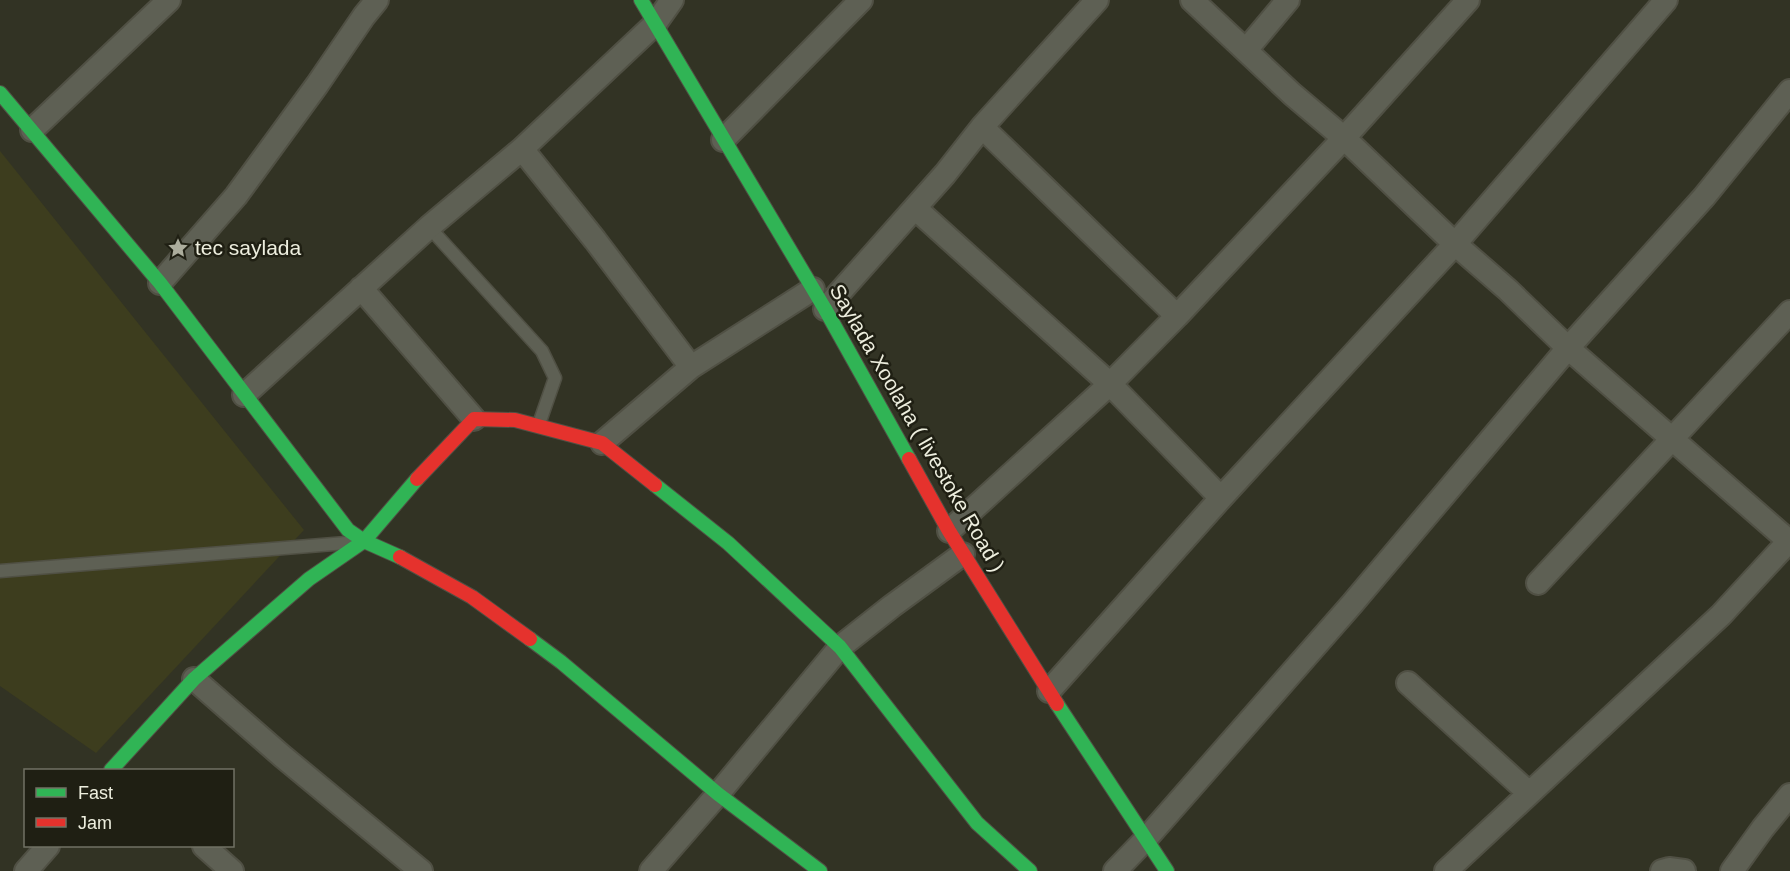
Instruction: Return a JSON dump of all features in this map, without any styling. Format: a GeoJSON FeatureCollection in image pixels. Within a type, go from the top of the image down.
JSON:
{"type":"FeatureCollection","features":[{"type":"Feature","properties":{"kind":"street"},"geometry":{"type":"LineString","coordinates":[[32,130],[169,0]]}},
{"type":"Feature","properties":{"kind":"street"},"geometry":{"type":"LineString","coordinates":[[160,283],[236,196],[377,0]]}},
{"type":"Feature","properties":{"kind":"street","name":"Saylada Xoolaha ( livestoke Road )"},"geometry":{"type":"LineString","coordinates":[[641,0],[825,309],[949,531],[1049,691],[1167,871]]}},
{"type":"Feature","properties":{"kind":"street"},"geometry":{"type":"LineString","coordinates":[[244,395],[429,227],[522,149],[654,24],[672,0]]}},
{"type":"Feature","properties":{"kind":"street"},"geometry":{"type":"LineString","coordinates":[[723,140],[861,0]]}},
{"type":"Feature","properties":{"kind":"street"},"geometry":{"type":"LineString","coordinates":[[825,309],[915,208],[982,127],[1097,0]]}},
{"type":"Feature","properties":{"kind":"street"},"geometry":{"type":"LineString","coordinates":[[1192,0],[1292,94],[1344,138],[1568,348],[1790,541],[1721,615],[1446,871]]}},
{"type":"Feature","properties":{"kind":"street"},"geometry":{"type":"LineString","coordinates":[[1246,50],[1288,0]]}},
{"type":"Feature","properties":{"kind":"street"},"geometry":{"type":"LineString","coordinates":[[949,531],[1110,384],[1177,316],[1344,138],[1468,0]]}},
{"type":"Feature","properties":{"kind":"street"},"geometry":{"type":"LineString","coordinates":[[1049,691],[1221,498],[1455,244],[1666,0]]}},
{"type":"Feature","properties":{"kind":"street"},"geometry":{"type":"LineString","coordinates":[[1115,871],[1145,840],[1352,604],[1568,348],[1704,197],[1790,92]]}},
{"type":"Feature","properties":{"kind":"street"},"geometry":{"type":"LineString","coordinates":[[0,93],[160,283],[348,530],[364,541],[417,565],[472,597],[561,662],[718,794],[820,871]]}},
{"type":"Feature","properties":{"kind":"street"},"geometry":{"type":"LineString","coordinates":[[982,127],[1177,316]]}},
{"type":"Feature","properties":{"kind":"street"},"geometry":{"type":"LineString","coordinates":[[522,149],[595,240],[691,367]]}},
{"type":"Feature","properties":{"kind":"street"},"geometry":{"type":"LineString","coordinates":[[915,208],[1110,384],[1221,498]]}},
{"type":"Feature","properties":{"kind":"street"},"geometry":{"type":"LineString","coordinates":[[361,288],[474,419]]}},
{"type":"Feature","properties":{"kind":"street"},"geometry":{"type":"LineString","coordinates":[[602,443],[691,367],[813,289]]}},
{"type":"Feature","properties":{"kind":"street"},"geometry":{"type":"LineString","coordinates":[[1538,583],[1790,312]]}},
{"type":"Feature","properties":{"kind":"street"},"geometry":{"type":"LineString","coordinates":[[116,769],[194,679],[309,579],[364,541],[425,469],[474,419],[515,420],[602,443],[728,543],[840,647],[977,823],[1030,871]]}},
{"type":"Feature","properties":{"kind":"street"},"geometry":{"type":"LineString","coordinates":[[651,871],[840,647],[963,554]]}},
{"type":"Feature","properties":{"kind":"street"},"geometry":{"type":"LineString","coordinates":[[194,679],[282,756],[421,871]]}},
{"type":"Feature","properties":{"kind":"street"},"geometry":{"type":"LineString","coordinates":[[1408,683],[1529,793]]}},
{"type":"Feature","properties":{"kind":"street"},"geometry":{"type":"LineString","coordinates":[[1732,871],[1762,828],[1790,795]]}},
{"type":"Feature","properties":{"kind":"street"},"geometry":{"type":"LineString","coordinates":[[26,871],[47,847]]}},
{"type":"Feature","properties":{"kind":"street"},"geometry":{"type":"LineString","coordinates":[[205,847],[232,871]]}},
{"type":"Feature","properties":{"kind":"street"},"geometry":{"type":"LineString","coordinates":[[1662,871],[1669,869],[1684,871]]}},
{"type":"Feature","properties":{"kind":"lane"},"geometry":{"type":"LineString","coordinates":[[429,227],[543,351],[555,378],[539,425]]}},
{"type":"Feature","properties":{"kind":"lane"},"geometry":{"type":"LineString","coordinates":[[0,572],[364,541]]}},
{"type":"Feature","properties":{"kind":"shaded area"},"geometry":{"type":"Polygon","coordinates":[[[0,151],[304,530],[96,753],[0,686],[0,151]]]}},
{"type":"Feature","properties":{"kind":"traffic: fast"},"geometry":{"type":"LineString","coordinates":[[641,0],[825,309],[909,459]]}},
{"type":"Feature","properties":{"kind":"traffic: fast"},"geometry":{"type":"LineString","coordinates":[[0,93],[160,283],[348,530],[364,541],[400,557]]}},
{"type":"Feature","properties":{"kind":"traffic: fast"},"geometry":{"type":"LineString","coordinates":[[112,769],[194,679],[309,579],[364,541],[417,479]]}},
{"type":"Feature","properties":{"kind":"traffic: fast"},"geometry":{"type":"LineString","coordinates":[[655,485],[728,543],[840,647],[977,823],[1030,871]]}},
{"type":"Feature","properties":{"kind":"traffic: fast"},"geometry":{"type":"LineString","coordinates":[[530,639],[561,662],[718,794],[820,871]]}},
{"type":"Feature","properties":{"kind":"traffic: fast"},"geometry":{"type":"LineString","coordinates":[[1057,704],[1167,871]]}},
{"type":"Feature","properties":{"kind":"traffic: jam"},"geometry":{"type":"LineString","coordinates":[[417,479],[474,419],[515,420],[602,443],[655,485]]}},
{"type":"Feature","properties":{"kind":"traffic: jam"},"geometry":{"type":"LineString","coordinates":[[909,459],[949,531],[1057,704]]}},
{"type":"Feature","properties":{"kind":"traffic: jam"},"geometry":{"type":"LineString","coordinates":[[400,557],[472,597],[530,639]]}},
{"type":"Feature","properties":{"kind":"place","name":"tec saylada"},"geometry":{"type":"Point","coordinates":[178,248]}}]}
